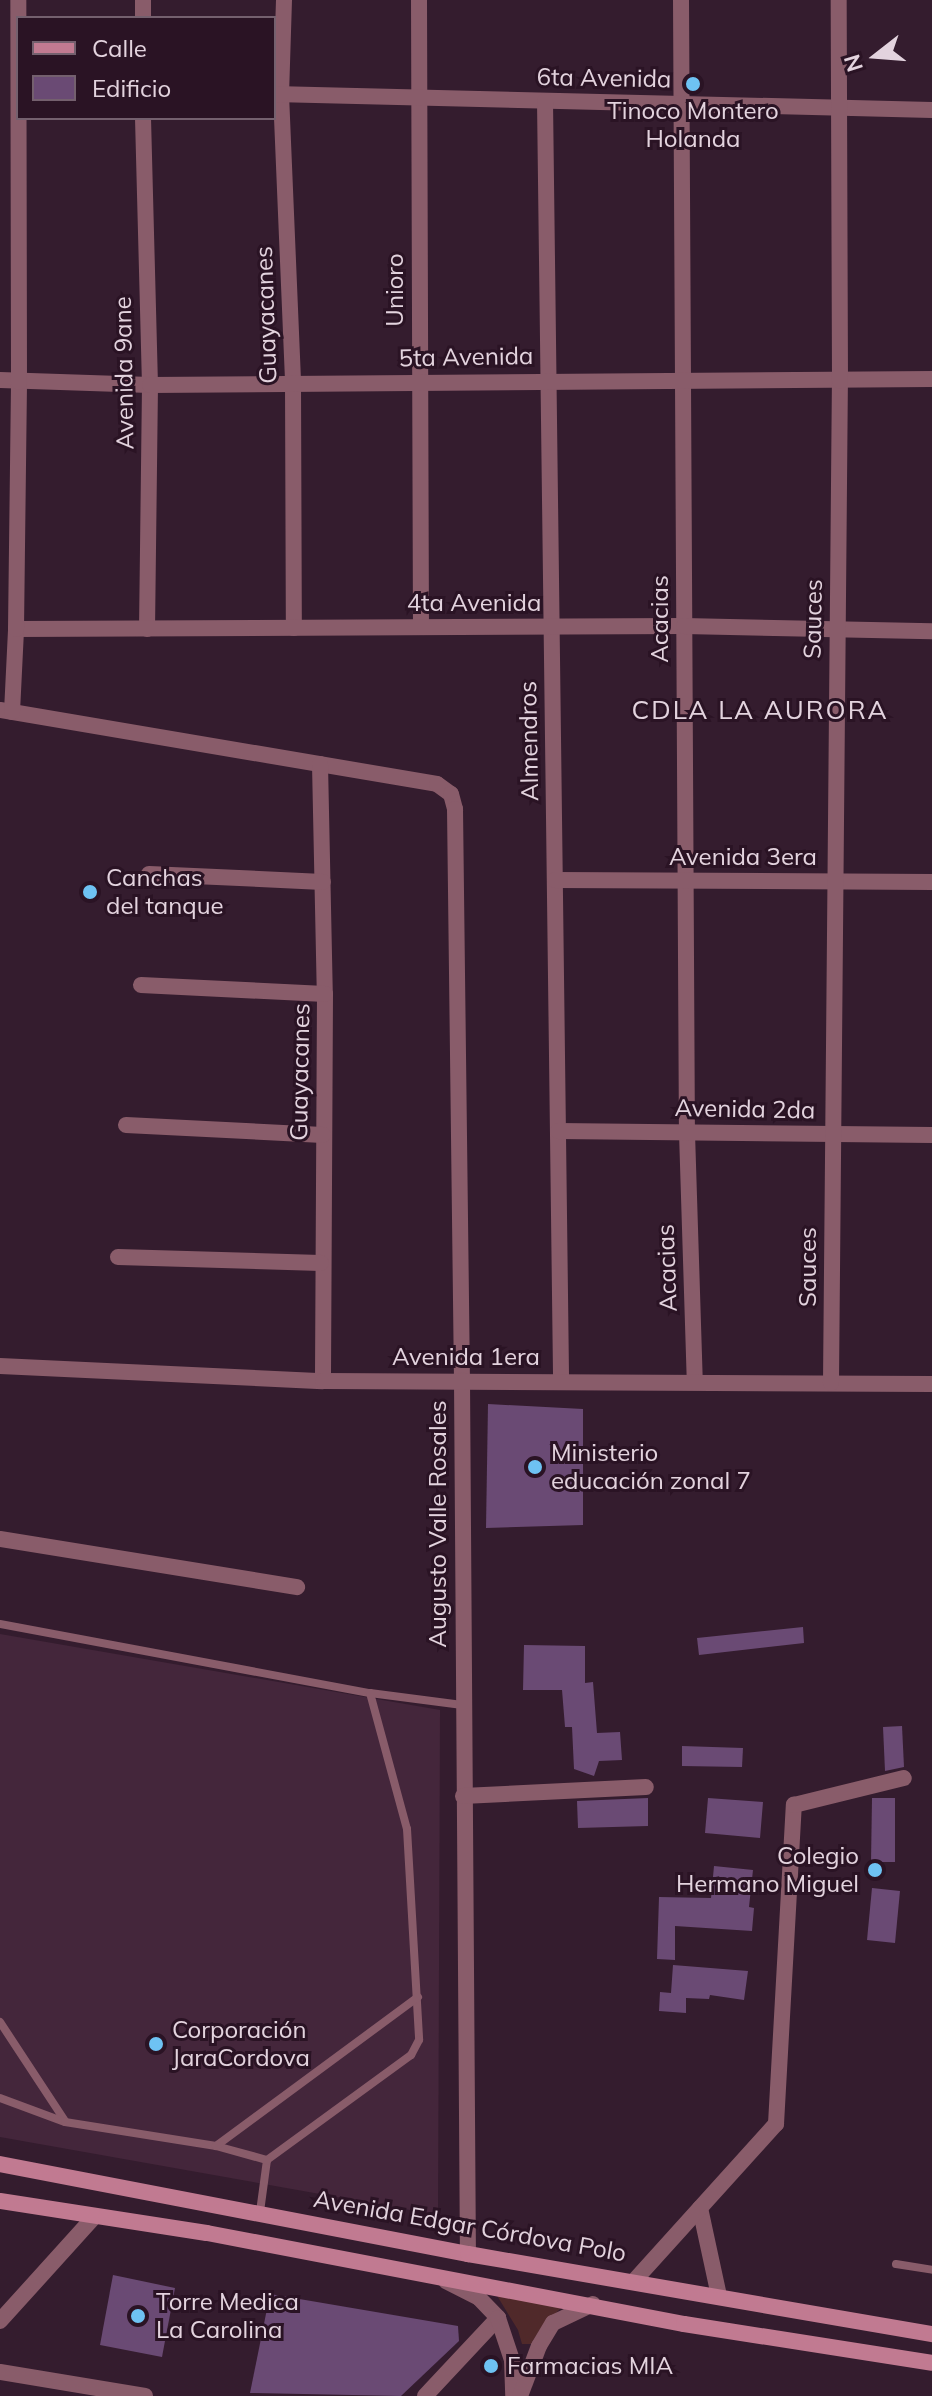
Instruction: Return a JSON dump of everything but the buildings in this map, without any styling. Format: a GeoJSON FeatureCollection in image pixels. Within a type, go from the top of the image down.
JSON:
{"type":"FeatureCollection","features":[{"type":"Feature","properties":{"kind":"main road","name":"Avenida Edgar Córdova Polo"},"geometry":{"type":"LineString","coordinates":[[0,2164],[468,2254],[932,2334]]}},
{"type":"Feature","properties":{"kind":"main road"},"geometry":{"type":"LineString","coordinates":[[0,2201],[207,2233],[441,2279],[593,2304],[684,2324],[932,2363]]}},
{"type":"Feature","properties":{"kind":"street","name":"Guayacanes"},"geometry":{"type":"LineString","coordinates":[[284,0],[277,94],[293,384],[294,628]]}},
{"type":"Feature","properties":{"kind":"street","name":"Unioro"},"geometry":{"type":"LineString","coordinates":[[419,0],[421,627]]}},
{"type":"Feature","properties":{"kind":"street","name":"Acacias"},"geometry":{"type":"LineString","coordinates":[[681,0],[687,1133],[695,1382]]}},
{"type":"Feature","properties":{"kind":"street","name":"Sauces"},"geometry":{"type":"LineString","coordinates":[[831,1383],[840,381],[839,0]]}},
{"type":"Feature","properties":{"kind":"street"},"geometry":{"type":"LineString","coordinates":[[16,25],[11,88],[19,382],[16,629],[6,711],[320,764]]}},
{"type":"Feature","properties":{"kind":"street","name":"6ta Avenida"},"geometry":{"type":"LineString","coordinates":[[277,94],[932,110]]}},
{"type":"Feature","properties":{"kind":"street","name":"Almendros"},"geometry":{"type":"LineString","coordinates":[[545,101],[561,1382]]}},
{"type":"Feature","properties":{"kind":"street","name":"Avenida 9ane"},"geometry":{"type":"LineString","coordinates":[[143,120],[150,385],[147,629]]}},
{"type":"Feature","properties":{"kind":"street","name":"5ta Avenida"},"geometry":{"type":"LineString","coordinates":[[0,380],[150,385],[549,379],[932,379]]}},
{"type":"Feature","properties":{"kind":"street","name":"4ta Avenida"},"geometry":{"type":"LineString","coordinates":[[16,629],[684,626],[932,631]]}},
{"type":"Feature","properties":{"kind":"street","name":"Guayacanes"},"geometry":{"type":"LineString","coordinates":[[320,764],[325,994],[321,1263],[323,1381]]}},
{"type":"Feature","properties":{"kind":"street","name":"Augusto Valle Rosales"},"geometry":{"type":"LineString","coordinates":[[320,764],[437,784],[451,794],[455,809],[468,2254]]}},
{"type":"Feature","properties":{"kind":"street"},"geometry":{"type":"LineString","coordinates":[[149,874],[323,882]]}},
{"type":"Feature","properties":{"kind":"street","name":"Avenida 3era"},"geometry":{"type":"LineString","coordinates":[[555,880],[932,882]]}},
{"type":"Feature","properties":{"kind":"street"},"geometry":{"type":"LineString","coordinates":[[141,985],[325,994]]}},
{"type":"Feature","properties":{"kind":"street"},"geometry":{"type":"LineString","coordinates":[[126,1125],[323,1135]]}},
{"type":"Feature","properties":{"kind":"street","name":"Avenida 2da"},"geometry":{"type":"LineString","coordinates":[[558,1131],[932,1135]]}},
{"type":"Feature","properties":{"kind":"street"},"geometry":{"type":"LineString","coordinates":[[118,1257],[321,1263]]}},
{"type":"Feature","properties":{"kind":"street","name":"Avenida 1era"},"geometry":{"type":"LineString","coordinates":[[0,1366],[323,1381],[932,1384]]}},
{"type":"Feature","properties":{"kind":"street"},"geometry":{"type":"LineString","coordinates":[[0,1539],[297,1587]]}},
{"type":"Feature","properties":{"kind":"street"},"geometry":{"type":"LineString","coordinates":[[634,2281],[776,2124],[794,1805],[904,1778]]}},
{"type":"Feature","properties":{"kind":"street"},"geometry":{"type":"LineString","coordinates":[[463,1796],[646,1787]]}},
{"type":"Feature","properties":{"kind":"street"},"geometry":{"type":"LineString","coordinates":[[700,2208],[719,2296]]}},
{"type":"Feature","properties":{"kind":"street"},"geometry":{"type":"LineString","coordinates":[[0,2321],[94,2217]]}},
{"type":"Feature","properties":{"kind":"street"},"geometry":{"type":"LineString","coordinates":[[441,2279],[478,2297],[498,2318],[512,2360],[513,2396]]}},
{"type":"Feature","properties":{"kind":"street"},"geometry":{"type":"LineString","coordinates":[[520,2396],[539,2346],[553,2323],[593,2304]]}},
{"type":"Feature","properties":{"kind":"street"},"geometry":{"type":"LineString","coordinates":[[425,2396],[498,2318]]}},
{"type":"Feature","properties":{"kind":"street"},"geometry":{"type":"LineString","coordinates":[[0,2372],[145,2396]]}},
{"type":"Feature","properties":{"kind":"lane"},"geometry":{"type":"LineString","coordinates":[[0,1624],[370,1693],[462,1705]]}},
{"type":"Feature","properties":{"kind":"lane"},"geometry":{"type":"LineString","coordinates":[[260,2212],[267,2160],[411,2055],[419,2040],[407,1829],[370,1693]]}},
{"type":"Feature","properties":{"kind":"lane"},"geometry":{"type":"LineString","coordinates":[[216,2146],[418,1997]]}},
{"type":"Feature","properties":{"kind":"lane"},"geometry":{"type":"LineString","coordinates":[[0,2022],[65,2122]]}},
{"type":"Feature","properties":{"kind":"lane"},"geometry":{"type":"LineString","coordinates":[[1,2102],[65,2122],[216,2146],[267,2160]]}},
{"type":"Feature","properties":{"kind":"lane"},"geometry":{"type":"LineString","coordinates":[[896,2264],[932,2270]]}},
{"type":"Feature","properties":{"kind":"shaded area"},"geometry":{"type":"Polygon","coordinates":[[[0,1634],[440,1710],[438,2215],[0,2137],[0,1634]]]}},
{"type":"Feature","properties":{"kind":"shaded area"},"geometry":{"type":"Polygon","coordinates":[[[496,2294],[564,2305],[541,2328],[531,2344],[522,2344],[518,2330],[496,2294]]]}},
{"type":"Feature","properties":{"kind":"place","name":"Tinoco Montero Holanda"},"geometry":{"type":"Point","coordinates":[693,84]}},
{"type":"Feature","properties":{"kind":"place","name":"Canchas del tanque"},"geometry":{"type":"Point","coordinates":[90,892]}},
{"type":"Feature","properties":{"kind":"place","name":"Ministerio educación zonal 7"},"geometry":{"type":"Point","coordinates":[535,1467]}},
{"type":"Feature","properties":{"kind":"place","name":"Colegio Hermano Miguel"},"geometry":{"type":"Point","coordinates":[875,1870]}},
{"type":"Feature","properties":{"kind":"place","name":"Corporación JaraCordova"},"geometry":{"type":"Point","coordinates":[156,2044]}},
{"type":"Feature","properties":{"kind":"place","name":"Torre Medica La Carolina"},"geometry":{"type":"Point","coordinates":[138,2316]}},
{"type":"Feature","properties":{"kind":"place","name":"Farmacias MIA"},"geometry":{"type":"Point","coordinates":[491,2366]}},
{"type":"Feature","properties":{"kind":"district","name":"CDLA LA AURORA"},"geometry":{"type":"Point","coordinates":[760,710]}}]}
